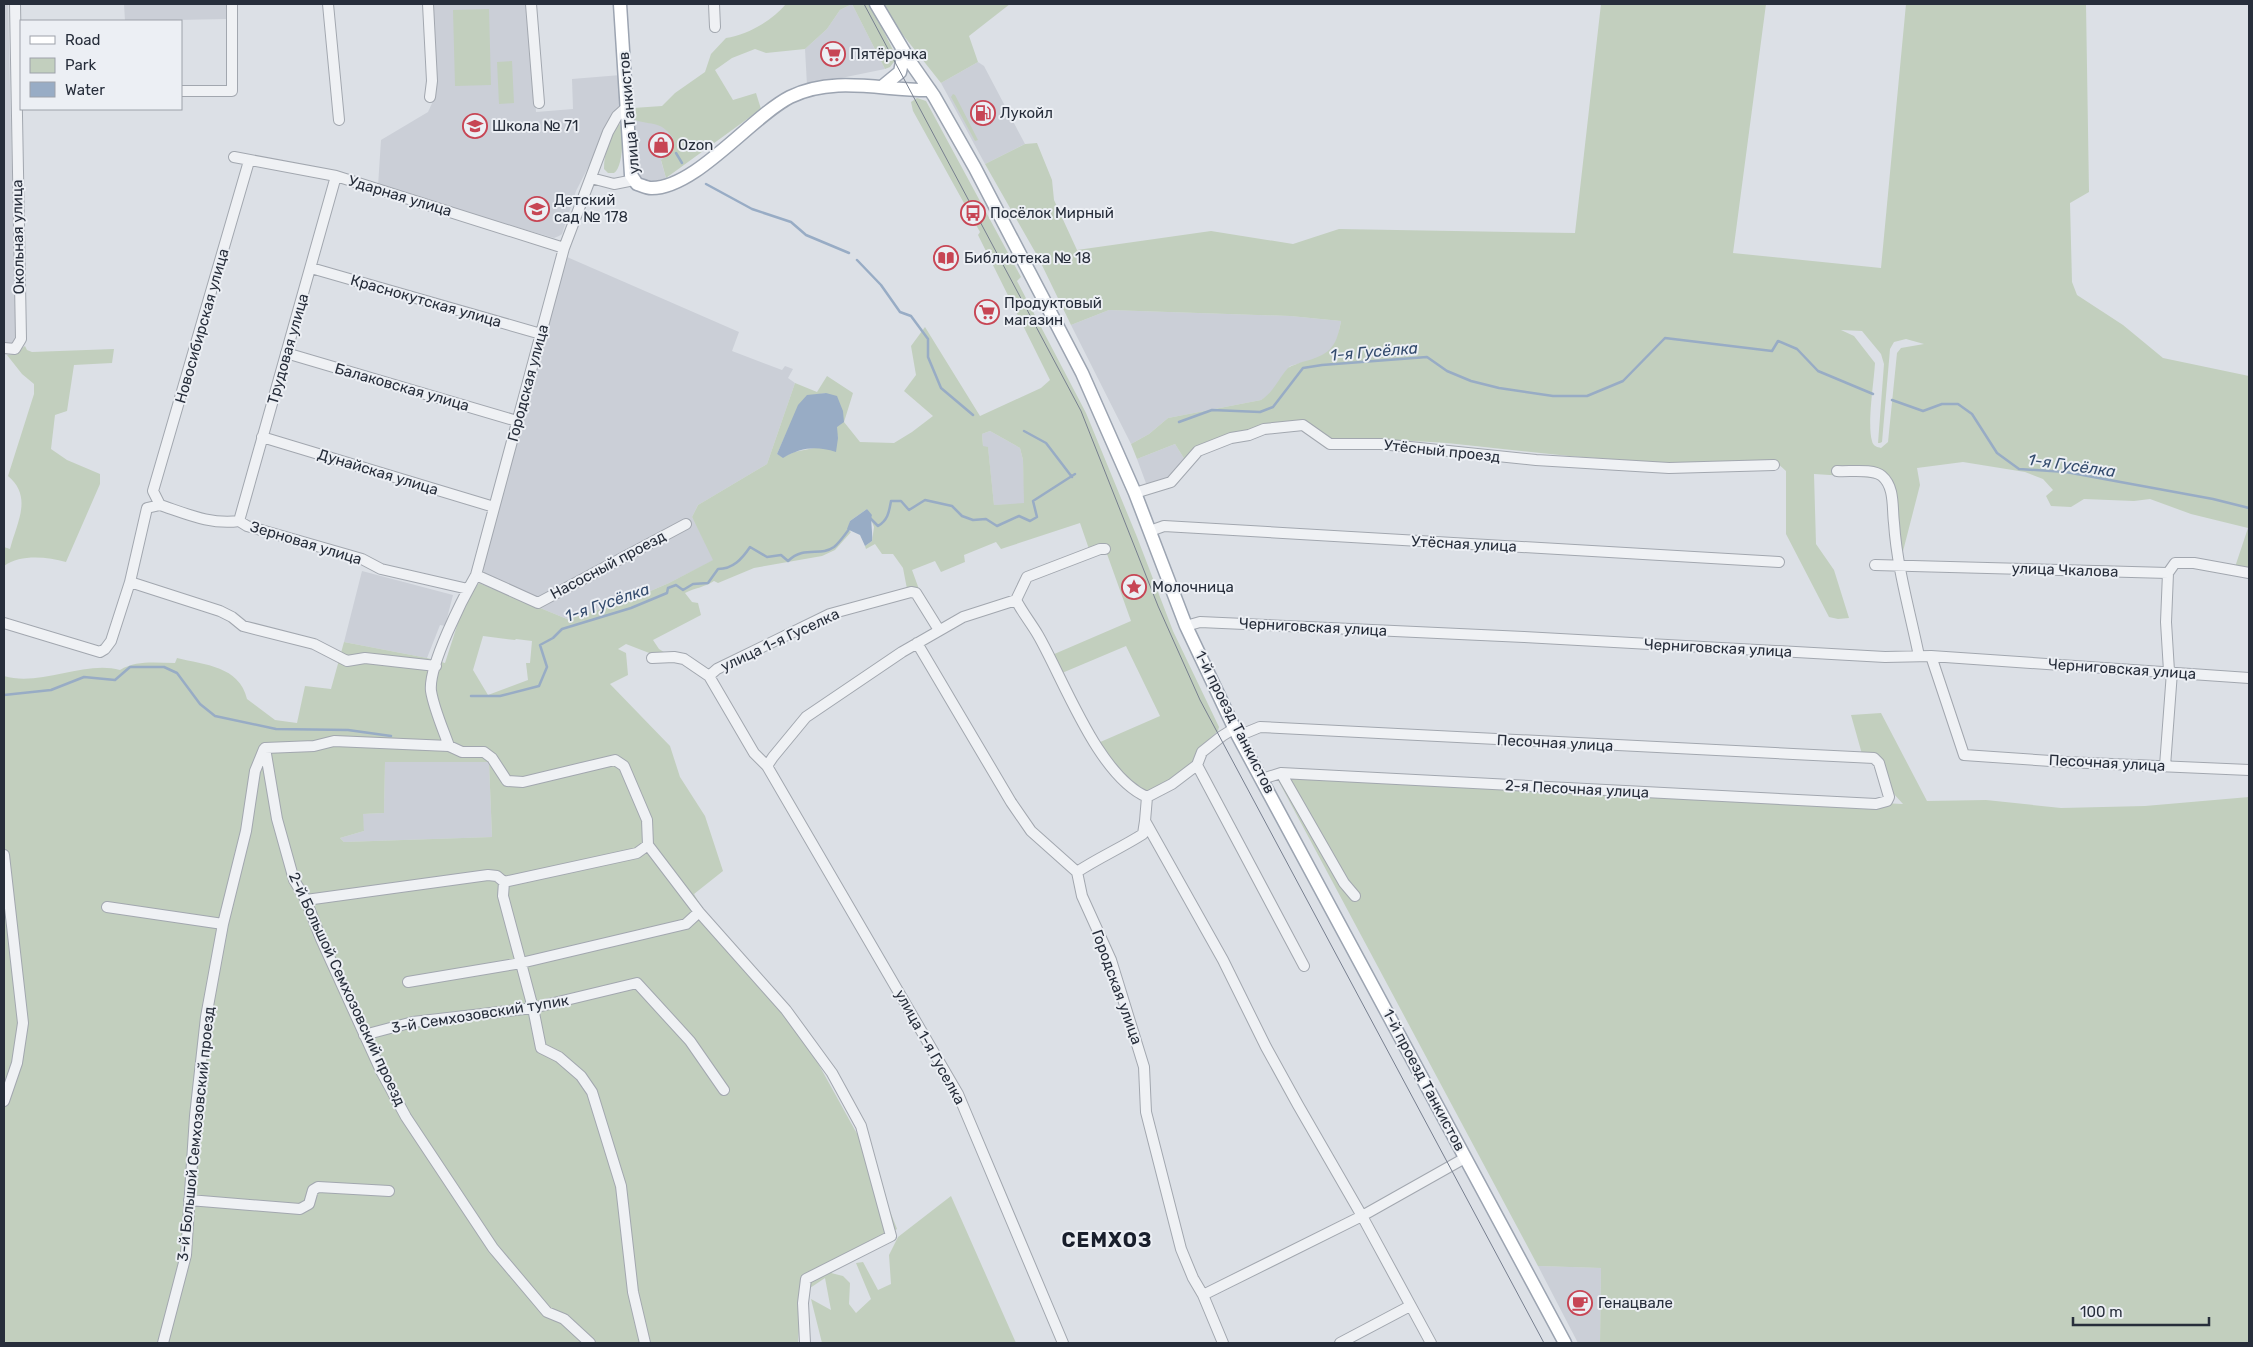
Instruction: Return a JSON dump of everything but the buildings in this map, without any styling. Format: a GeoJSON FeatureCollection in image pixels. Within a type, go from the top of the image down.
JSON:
{"type":"FeatureCollection","features":[{"type":"Feature","properties":{"kind":"main road","name":"улица Танкистов"},"geometry":{"type":"LineString","coordinates":[[620,4],[631,175],[637,184],[650,188],[666,186],[692,173],[771,109],[791,97],[820,89],[851,84],[906,90],[930,90]]}},
{"type":"Feature","properties":{"kind":"main road","name":"1-й проезд Танкистов"},"geometry":{"type":"LineString","coordinates":[[876,4],[904,52],[930,90],[975,168],[1062,334],[1107,426],[1186,626],[1237,732],[1565,1343]]}},
{"type":"Feature","properties":{"kind":"main road"},"geometry":{"type":"LineString","coordinates":[[883,86],[900,72],[904,52]]}},
{"type":"Feature","properties":{"kind":"street","name":"Окольная улица"},"geometry":{"type":"LineString","coordinates":[[4,348],[15,349],[21,339],[19,92],[15,4]]}},
{"type":"Feature","properties":{"kind":"street"},"geometry":{"type":"LineString","coordinates":[[182,92],[232,91],[232,4]]}},
{"type":"Feature","properties":{"kind":"street"},"geometry":{"type":"LineString","coordinates":[[328,4],[340,120]]}},
{"type":"Feature","properties":{"kind":"street"},"geometry":{"type":"LineString","coordinates":[[428,4],[432,81],[430,97]]}},
{"type":"Feature","properties":{"kind":"street"},"geometry":{"type":"LineString","coordinates":[[531,4],[539,102]]}},
{"type":"Feature","properties":{"kind":"street"},"geometry":{"type":"LineString","coordinates":[[714,4],[715,27]]}},
{"type":"Feature","properties":{"kind":"street","name":"Городская улица"},"geometry":{"type":"LineString","coordinates":[[449,746],[432,693],[431,678],[458,606],[476,575],[564,248],[617,116],[627,107]]}},
{"type":"Feature","properties":{"kind":"street","name":"Ударная улица"},"geometry":{"type":"LineString","coordinates":[[234,157],[336,176],[564,248]]}},
{"type":"Feature","properties":{"kind":"street","name":"Новосибирская улица"},"geometry":{"type":"LineString","coordinates":[[160,505],[153,490],[249,161]]}},
{"type":"Feature","properties":{"kind":"street","name":"Трудовая улица"},"geometry":{"type":"LineString","coordinates":[[239,521],[336,176]]}},
{"type":"Feature","properties":{"kind":"street"},"geometry":{"type":"LineString","coordinates":[[591,178],[614,184],[634,180]]}},
{"type":"Feature","properties":{"kind":"street","name":"Краснокутская улица"},"geometry":{"type":"LineString","coordinates":[[311,268],[541,334]]}},
{"type":"Feature","properties":{"kind":"street","name":"Балаковская улица"},"geometry":{"type":"LineString","coordinates":[[286,353],[518,420]]}},
{"type":"Feature","properties":{"kind":"street","name":"Утёсный проезд"},"geometry":{"type":"LineString","coordinates":[[1135,493],[1171,482],[1198,451],[1231,438],[1249,435],[1264,429],[1303,426],[1330,444],[1381,444],[1536,460],[1669,468],[1774,465]]}},
{"type":"Feature","properties":{"kind":"street","name":"Дунайская улица"},"geometry":{"type":"LineString","coordinates":[[262,437],[494,507]]}},
{"type":"Feature","properties":{"kind":"street"},"geometry":{"type":"LineString","coordinates":[[1837,472],[1877,472],[1884,477],[1892,494],[1894,526],[1900,565],[1919,656]]}},
{"type":"Feature","properties":{"kind":"street"},"geometry":{"type":"LineString","coordinates":[[4,622],[100,652],[105,649],[111,641],[130,582],[148,508],[160,505]]}},
{"type":"Feature","properties":{"kind":"street","name":"Зерновая улица"},"geometry":{"type":"LineString","coordinates":[[160,505],[222,523],[239,521],[247,526],[362,560],[381,569],[468,589]]}},
{"type":"Feature","properties":{"kind":"street","name":"Насосный проезд"},"geometry":{"type":"LineString","coordinates":[[476,575],[490,579],[511,592],[538,603],[686,524]]}},
{"type":"Feature","properties":{"kind":"street","name":"Утёсная улица"},"geometry":{"type":"LineString","coordinates":[[1150,531],[1164,526],[1779,562]]}},
{"type":"Feature","properties":{"kind":"street"},"geometry":{"type":"LineString","coordinates":[[767,766],[806,717],[917,643],[962,617],[1016,600],[1027,577],[1104,549]]}},
{"type":"Feature","properties":{"kind":"street","name":"улица Чкалова"},"geometry":{"type":"LineString","coordinates":[[1875,565],[2168,573],[2175,563],[2194,563],[2249,573]]}},
{"type":"Feature","properties":{"kind":"street"},"geometry":{"type":"LineString","coordinates":[[2165,766],[2170,672],[2166,622],[2168,573]]}},
{"type":"Feature","properties":{"kind":"street"},"geometry":{"type":"LineString","coordinates":[[130,582],[220,611],[232,617],[243,626],[314,644],[347,661],[365,658],[436,666]]}},
{"type":"Feature","properties":{"kind":"street","name":"улица 1-я Гуселка"},"geometry":{"type":"LineString","coordinates":[[709,676],[717,669],[830,614],[910,592],[916,593],[939,630]]}},
{"type":"Feature","properties":{"kind":"street"},"geometry":{"type":"LineString","coordinates":[[917,643],[1031,831],[1077,872],[1143,834],[1147,796],[1138,793],[1118,775],[1095,744],[1038,634],[1016,600]]}},
{"type":"Feature","properties":{"kind":"street","name":"Черниговская улица"},"geometry":{"type":"LineString","coordinates":[[1186,626],[1200,622],[1524,636],[1886,657],[1931,656],[2249,678]]}},
{"type":"Feature","properties":{"kind":"street","name":"Песочная улица"},"geometry":{"type":"LineString","coordinates":[[1931,656],[1964,755],[2066,762],[2249,770]]}},
{"type":"Feature","properties":{"kind":"street","name":"улица 1-я Гуселка"},"geometry":{"type":"LineString","coordinates":[[652,658],[674,657],[684,659],[709,676],[754,753],[767,766],[958,1094],[1063,1343]]}},
{"type":"Feature","properties":{"kind":"street","name":"Песочная улица"},"geometry":{"type":"LineString","coordinates":[[1147,796],[1172,784],[1197,765],[1202,752],[1222,736],[1260,727],[1874,758],[1879,763],[1889,796]]}},
{"type":"Feature","properties":{"kind":"street"},"geometry":{"type":"LineString","coordinates":[[265,748],[314,746],[334,741],[449,746],[462,752],[484,752],[492,758],[507,781],[523,782],[615,760],[624,766],[647,820],[648,845],[665,865],[682,892],[786,1010],[832,1073],[861,1126],[891,1236],[806,1279],[803,1302],[805,1343]]}},
{"type":"Feature","properties":{"kind":"street","name":"2-й Большой Семхозовский проезд"},"geometry":{"type":"LineString","coordinates":[[265,748],[277,819],[294,880],[306,900],[321,939],[364,1035],[406,1118],[493,1248],[547,1312],[564,1319],[590,1343]]}},
{"type":"Feature","properties":{"kind":"street","name":"3-й Большой Семхозовский проезд"},"geometry":{"type":"LineString","coordinates":[[163,1343],[186,1255],[198,1084],[206,1017],[223,924],[246,831],[255,771],[265,748]]}},
{"type":"Feature","properties":{"kind":"street"},"geometry":{"type":"LineString","coordinates":[[1197,765],[1304,966]]}},
{"type":"Feature","properties":{"kind":"street"},"geometry":{"type":"LineString","coordinates":[[1281,773],[1344,883],[1355,896]]}},
{"type":"Feature","properties":{"kind":"street","name":"2-я Песочная улица"},"geometry":{"type":"LineString","coordinates":[[1262,779],[1281,773],[1876,804],[1887,801],[1889,796]]}},
{"type":"Feature","properties":{"kind":"street"},"geometry":{"type":"LineString","coordinates":[[1145,821],[1223,960],[1266,1048],[1362,1216],[1431,1343]]}},
{"type":"Feature","properties":{"kind":"street"},"geometry":{"type":"LineString","coordinates":[[504,882],[637,853],[648,845]]}},
{"type":"Feature","properties":{"kind":"street"},"geometry":{"type":"LineString","coordinates":[[4,855],[23,1023],[17,1063],[4,1101]]}},
{"type":"Feature","properties":{"kind":"street","name":"Городская улица"},"geometry":{"type":"LineString","coordinates":[[1077,872],[1082,896],[1111,960],[1144,1067],[1146,1112],[1180,1249],[1203,1295],[1223,1343]]}},
{"type":"Feature","properties":{"kind":"street"},"geometry":{"type":"LineString","coordinates":[[306,900],[488,875],[497,876],[504,882]]}},
{"type":"Feature","properties":{"kind":"street"},"geometry":{"type":"LineString","coordinates":[[504,882],[503,896],[534,1008],[541,1048],[559,1057],[581,1076],[592,1092],[621,1186],[634,1292],[645,1343]]}},
{"type":"Feature","properties":{"kind":"street"},"geometry":{"type":"LineString","coordinates":[[107,907],[223,924]]}},
{"type":"Feature","properties":{"kind":"street"},"geometry":{"type":"LineString","coordinates":[[408,982],[521,963],[686,924],[699,912]]}},
{"type":"Feature","properties":{"kind":"street","name":"3-й Семхозовский тупик"},"geometry":{"type":"LineString","coordinates":[[364,1035],[413,1022],[534,1008],[637,983],[690,1041],[724,1090]]}},
{"type":"Feature","properties":{"kind":"street"},"geometry":{"type":"LineString","coordinates":[[1203,1295],[1362,1216],[1465,1158]]}},
{"type":"Feature","properties":{"kind":"street"},"geometry":{"type":"LineString","coordinates":[[190,1200],[300,1208],[309,1204],[313,1190],[318,1187],[389,1191]]}},
{"type":"Feature","properties":{"kind":"street"},"geometry":{"type":"LineString","coordinates":[[1340,1343],[1410,1306]]}},
{"type":"Feature","properties":{"kind":"shaded area"},"geometry":{"type":"Polygon","coordinates":[[[4,4],[8,4],[16,336],[14,343],[8,346],[4,344],[4,4]]]}},
{"type":"Feature","properties":{"kind":"shaded area"},"geometry":{"type":"Polygon","coordinates":[[[124,4],[227,4],[227,19],[125,20],[124,4]]]}},
{"type":"Feature","properties":{"kind":"shaded area","name":"Школа № 71"},"geometry":{"type":"Polygon","coordinates":[[[431,4],[528,4],[536,112],[573,109],[572,79],[621,75],[621,103],[576,191],[562,234],[559,236],[554,238],[378,186],[381,140],[428,112],[434,99],[431,4]]]}},
{"type":"Feature","properties":{"kind":"shaded area"},"geometry":{"type":"Polygon","coordinates":[[[852,4],[885,69],[807,85],[805,49],[827,29],[840,10],[852,4]]]}},
{"type":"Feature","properties":{"kind":"shaded area","name":"Лукойл"},"geometry":{"type":"Polygon","coordinates":[[[978,62],[984,66],[1025,144],[985,164],[941,83],[978,62]]]}},
{"type":"Feature","properties":{"kind":"shaded area"},"geometry":{"type":"Polygon","coordinates":[[[635,120],[658,123],[667,129],[673,138],[671,154],[661,161],[666,178],[653,181],[640,178],[636,171],[635,120]]]}},
{"type":"Feature","properties":{"kind":"shaded area"},"geometry":{"type":"Polygon","coordinates":[[[567,257],[739,332],[732,351],[782,370],[785,366],[793,369],[788,378],[795,383],[767,464],[698,505],[692,517],[714,560],[669,583],[625,602],[567,619],[479,583],[567,257]]]}},
{"type":"Feature","properties":{"kind":"shaded area"},"geometry":{"type":"Polygon","coordinates":[[[1109,310],[1290,316],[1341,321],[1338,336],[1332,349],[1319,358],[1290,366],[1271,394],[1261,400],[1168,418],[1149,434],[1131,444],[1071,325],[1109,310]]]}},
{"type":"Feature","properties":{"kind":"shaded area"},"geometry":{"type":"Polygon","coordinates":[[[990,431],[1020,448],[1023,460],[1025,504],[994,505],[988,448],[983,447],[982,434],[990,431]]]}},
{"type":"Feature","properties":{"kind":"shaded area"},"geometry":{"type":"Polygon","coordinates":[[[1175,444],[1185,460],[1171,481],[1147,486],[1137,459],[1175,444]]]}},
{"type":"Feature","properties":{"kind":"shaded area"},"geometry":{"type":"Polygon","coordinates":[[[362,571],[453,595],[445,626],[440,625],[427,658],[344,642],[362,571]]]}},
{"type":"Feature","properties":{"kind":"shaded area"},"geometry":{"type":"Polygon","coordinates":[[[385,762],[489,762],[492,837],[344,842],[340,838],[364,831],[362,814],[384,813],[385,762]]]}},
{"type":"Feature","properties":{"kind":"shaded area"},"geometry":{"type":"Polygon","coordinates":[[[1538,1266],[1601,1268],[1600,1343],[1578,1343],[1538,1266]]]}},
{"type":"Feature","properties":{"kind":"green space"},"geometry":{"type":"Polygon","coordinates":[[[786,4],[852,4],[840,10],[827,29],[805,49],[766,53],[755,49],[732,58],[715,70],[733,100],[756,93],[761,109],[666,178],[661,160],[671,154],[673,138],[664,128],[656,124],[635,120],[633,108],[662,106],[675,93],[705,72],[711,54],[726,38],[742,34],[759,26],[774,16],[786,4]]]}},
{"type":"Feature","properties":{"kind":"green space"},"geometry":{"type":"Polygon","coordinates":[[[852,4],[870,4],[897,58],[890,67],[885,69],[852,4]]]}},
{"type":"Feature","properties":{"kind":"green space"},"geometry":{"type":"Polygon","coordinates":[[[884,4],[1010,4],[969,36],[978,62],[941,83],[899,30],[884,4]]]}},
{"type":"Feature","properties":{"kind":"green space"},"geometry":{"type":"Polygon","coordinates":[[[1601,4],[1766,4],[1733,253],[1881,268],[1906,4],[2086,4],[2089,192],[2070,203],[2072,282],[2077,295],[2123,325],[2163,358],[2249,376],[2249,569],[2235,567],[2248,528],[2191,514],[2150,499],[2134,501],[2084,499],[2071,507],[2051,506],[2046,496],[2053,490],[2043,479],[2025,472],[1963,462],[1917,468],[1920,485],[1901,559],[1894,492],[1877,478],[1814,474],[1816,544],[1834,570],[1849,618],[1838,619],[1829,617],[1786,534],[1786,471],[1776,462],[1651,462],[1569,456],[1447,443],[1379,439],[1332,440],[1303,420],[1270,423],[1230,435],[1185,460],[1175,444],[1137,459],[1131,444],[1149,434],[1168,418],[1261,400],[1273,389],[1288,368],[1319,357],[1330,349],[1337,338],[1341,321],[1290,316],[1109,310],[1071,325],[1038,257],[985,164],[1025,144],[1037,143],[1052,180],[1054,200],[1077,250],[1211,231],[1293,244],[1339,229],[1575,233],[1601,4]],[[1841,330],[1854,336],[1875,363],[1870,414],[1871,434],[1873,444],[1881,448],[1888,442],[1897,353],[1901,348],[1924,344],[1906,339],[1894,342],[1890,349],[1882,442],[1878,443],[1884,364],[1881,354],[1862,331],[1841,330]]]}},
{"type":"Feature","properties":{"kind":"green space"},"geometry":{"type":"Polygon","coordinates":[[[489,9],[491,85],[455,86],[453,10],[489,9]]]}},
{"type":"Feature","properties":{"kind":"green space"},"geometry":{"type":"Polygon","coordinates":[[[512,61],[514,103],[499,104],[497,62],[512,61]]]}},
{"type":"Feature","properties":{"kind":"green space"},"geometry":{"type":"Polygon","coordinates":[[[953,94],[978,140],[975,141],[951,97],[953,94]]]}},
{"type":"Feature","properties":{"kind":"green space"},"geometry":{"type":"Polygon","coordinates":[[[917,98],[926,101],[1021,277],[1017,281],[1086,413],[1173,631],[1219,727],[1218,731],[1198,749],[1198,756],[1181,772],[1148,792],[1120,774],[1098,743],[1160,716],[1126,646],[1062,673],[1052,655],[1131,621],[1107,554],[1089,549],[1080,523],[1001,549],[996,542],[964,555],[965,562],[941,572],[935,561],[912,570],[920,592],[907,589],[903,568],[893,554],[882,554],[875,544],[866,549],[865,546],[872,541],[874,527],[867,509],[850,521],[848,530],[851,532],[835,550],[822,556],[754,568],[718,583],[714,581],[685,593],[692,602],[698,603],[701,615],[653,640],[659,649],[667,654],[657,656],[626,644],[618,649],[626,653],[628,675],[610,684],[670,746],[680,777],[705,816],[723,871],[694,894],[704,911],[787,1007],[866,1150],[897,1229],[831,1273],[843,1276],[850,1283],[849,1304],[856,1313],[871,1299],[856,1263],[863,1262],[878,1290],[891,1284],[889,1255],[898,1237],[951,1196],[1016,1343],[822,1343],[811,1299],[831,1310],[825,1278],[801,1294],[798,1343],[4,1343],[4,676],[32,678],[92,668],[120,670],[140,663],[175,663],[177,658],[209,665],[229,673],[243,688],[247,699],[275,720],[297,723],[305,686],[331,689],[344,642],[445,663],[465,601],[479,583],[567,619],[625,602],[669,583],[713,560],[692,517],[698,505],[767,464],[795,383],[817,392],[827,376],[853,393],[844,422],[860,442],[894,443],[933,416],[904,391],[916,375],[911,346],[925,327],[980,416],[1041,388],[1050,380],[978,235],[980,232],[913,111],[911,102],[917,98]],[[826,393],[814,395],[790,425],[777,454],[783,457],[794,452],[819,447],[838,438],[826,393]],[[990,431],[982,434],[983,446],[988,447],[994,505],[1024,503],[1023,460],[1020,448],[990,431]],[[483,636],[473,670],[488,695],[528,680],[526,663],[530,663],[532,641],[483,636]],[[385,762],[384,813],[363,814],[364,831],[340,838],[344,842],[492,837],[489,762],[385,762]]]}},
{"type":"Feature","properties":{"kind":"green space"},"geometry":{"type":"Polygon","coordinates":[[[620,124],[621,158],[617,170],[614,173],[608,173],[604,169],[606,152],[616,126],[620,124]]]}},
{"type":"Feature","properties":{"kind":"green space"},"geometry":{"type":"Polygon","coordinates":[[[25,346],[27,350],[32,352],[114,349],[112,363],[74,365],[67,411],[55,415],[51,449],[67,460],[100,474],[100,484],[66,562],[43,558],[26,558],[4,566],[4,547],[10,549],[21,510],[20,492],[16,484],[8,476],[34,394],[34,384],[22,374],[7,355],[14,354],[25,346]]]}},
{"type":"Feature","properties":{"kind":"green space"},"geometry":{"type":"Polygon","coordinates":[[[1881,713],[1927,801],[1986,800],[2061,808],[2145,806],[2249,797],[2249,1343],[1600,1343],[1601,1268],[1538,1266],[1278,780],[1278,777],[1903,804],[1893,793],[1887,781],[1880,757],[1862,754],[1851,715],[1881,713]]]}},
{"type":"Feature","properties":{"kind":"water"},"geometry":{"type":"Polygon","coordinates":[[[826,393],[837,396],[843,411],[844,422],[837,427],[836,452],[815,448],[796,452],[783,458],[777,454],[798,405],[807,395],[826,393]]]}},
{"type":"Feature","properties":{"kind":"water"},"geometry":{"type":"Polygon","coordinates":[[[867,509],[872,515],[872,541],[865,546],[860,535],[847,529],[850,521],[867,509]]]}},
{"type":"Feature","properties":{"kind":"waterway"},"geometry":{"type":"LineString","coordinates":[[676,153],[682,163]]}},
{"type":"Feature","properties":{"kind":"waterway"},"geometry":{"type":"LineString","coordinates":[[706,184],[752,209],[791,222],[806,235],[849,253]]}},
{"type":"Feature","properties":{"kind":"waterway"},"geometry":{"type":"LineString","coordinates":[[857,260],[881,285],[900,312],[911,316],[928,339],[928,357],[941,388],[973,415]]}},
{"type":"Feature","properties":{"kind":"waterway","name":"1-я Гусёлка"},"geometry":{"type":"LineString","coordinates":[[1179,422],[1212,410],[1260,412],[1273,407],[1303,368],[1427,357],[1447,371],[1471,381],[1499,388],[1553,396],[1587,396],[1623,381],[1665,338],[1772,351],[1778,341],[1797,349],[1818,371],[1873,394]]}},
{"type":"Feature","properties":{"kind":"waterway","name":"1-я Гусёлка"},"geometry":{"type":"LineString","coordinates":[[1892,400],[1923,411],[1942,404],[1958,404],[1972,414],[1997,453],[2019,469],[2066,472],[2213,499],[2249,508]]}},
{"type":"Feature","properties":{"kind":"waterway"},"geometry":{"type":"LineString","coordinates":[[1024,431],[1046,443],[1072,477]]}},
{"type":"Feature","properties":{"kind":"waterway","name":"1-я Гусёлка"},"geometry":{"type":"LineString","coordinates":[[869,517],[878,526],[886,518],[891,501],[901,501],[909,510],[925,500],[952,506],[962,516],[973,520],[986,519],[997,526],[1019,516],[1030,521],[1037,517],[1033,501],[1075,474]]}},
{"type":"Feature","properties":{"kind":"waterway","name":"1-я Гусёлка"},"geometry":{"type":"LineString","coordinates":[[471,696],[500,696],[539,686],[547,667],[540,645],[553,638],[562,629],[631,608],[667,593],[668,588],[676,585],[683,590],[693,584],[708,583],[718,569],[733,565],[744,556],[750,547],[767,557],[781,555],[788,561],[800,553],[829,550],[834,547],[850,528]]}},
{"type":"Feature","properties":{"kind":"waterway","name":"1-я Гусёлка"},"geometry":{"type":"LineString","coordinates":[[4,695],[51,690],[84,677],[115,680],[130,667],[164,667],[177,673],[200,704],[215,716],[276,729],[348,730],[391,736]]}},
{"type":"Feature","properties":{"kind":"tram line"},"geometry":{"type":"LineString","coordinates":[[864,4],[1081,411],[1158,606],[1200,700],[1544,1343]]}},
{"type":"Feature","properties":{"kind":"place","name":"Пятёрочка"},"geometry":{"type":"Point","coordinates":[833,54]}},
{"type":"Feature","properties":{"kind":"place","name":"Лукойл"},"geometry":{"type":"Point","coordinates":[983,113]}},
{"type":"Feature","properties":{"kind":"place","name":"Школа № 71"},"geometry":{"type":"Point","coordinates":[475,126]}},
{"type":"Feature","properties":{"kind":"place","name":"Ozon"},"geometry":{"type":"Point","coordinates":[661,145]}},
{"type":"Feature","properties":{"kind":"place","name":"Детский сад № 178"},"geometry":{"type":"Point","coordinates":[537,209]}},
{"type":"Feature","properties":{"kind":"place","name":"Посёлок Мирный"},"geometry":{"type":"Point","coordinates":[973,213]}},
{"type":"Feature","properties":{"kind":"place","name":"Библиотека № 18"},"geometry":{"type":"Point","coordinates":[946,258]}},
{"type":"Feature","properties":{"kind":"place","name":"Продуктовый магазин"},"geometry":{"type":"Point","coordinates":[987,312]}},
{"type":"Feature","properties":{"kind":"place","name":"Молочница"},"geometry":{"type":"Point","coordinates":[1134,587]}},
{"type":"Feature","properties":{"kind":"place","name":"Генацвале"},"geometry":{"type":"Point","coordinates":[1580,1303]}},
{"type":"Feature","properties":{"kind":"district","name":"СЕМХОЗ"},"geometry":{"type":"Point","coordinates":[1107,1240]}}]}
